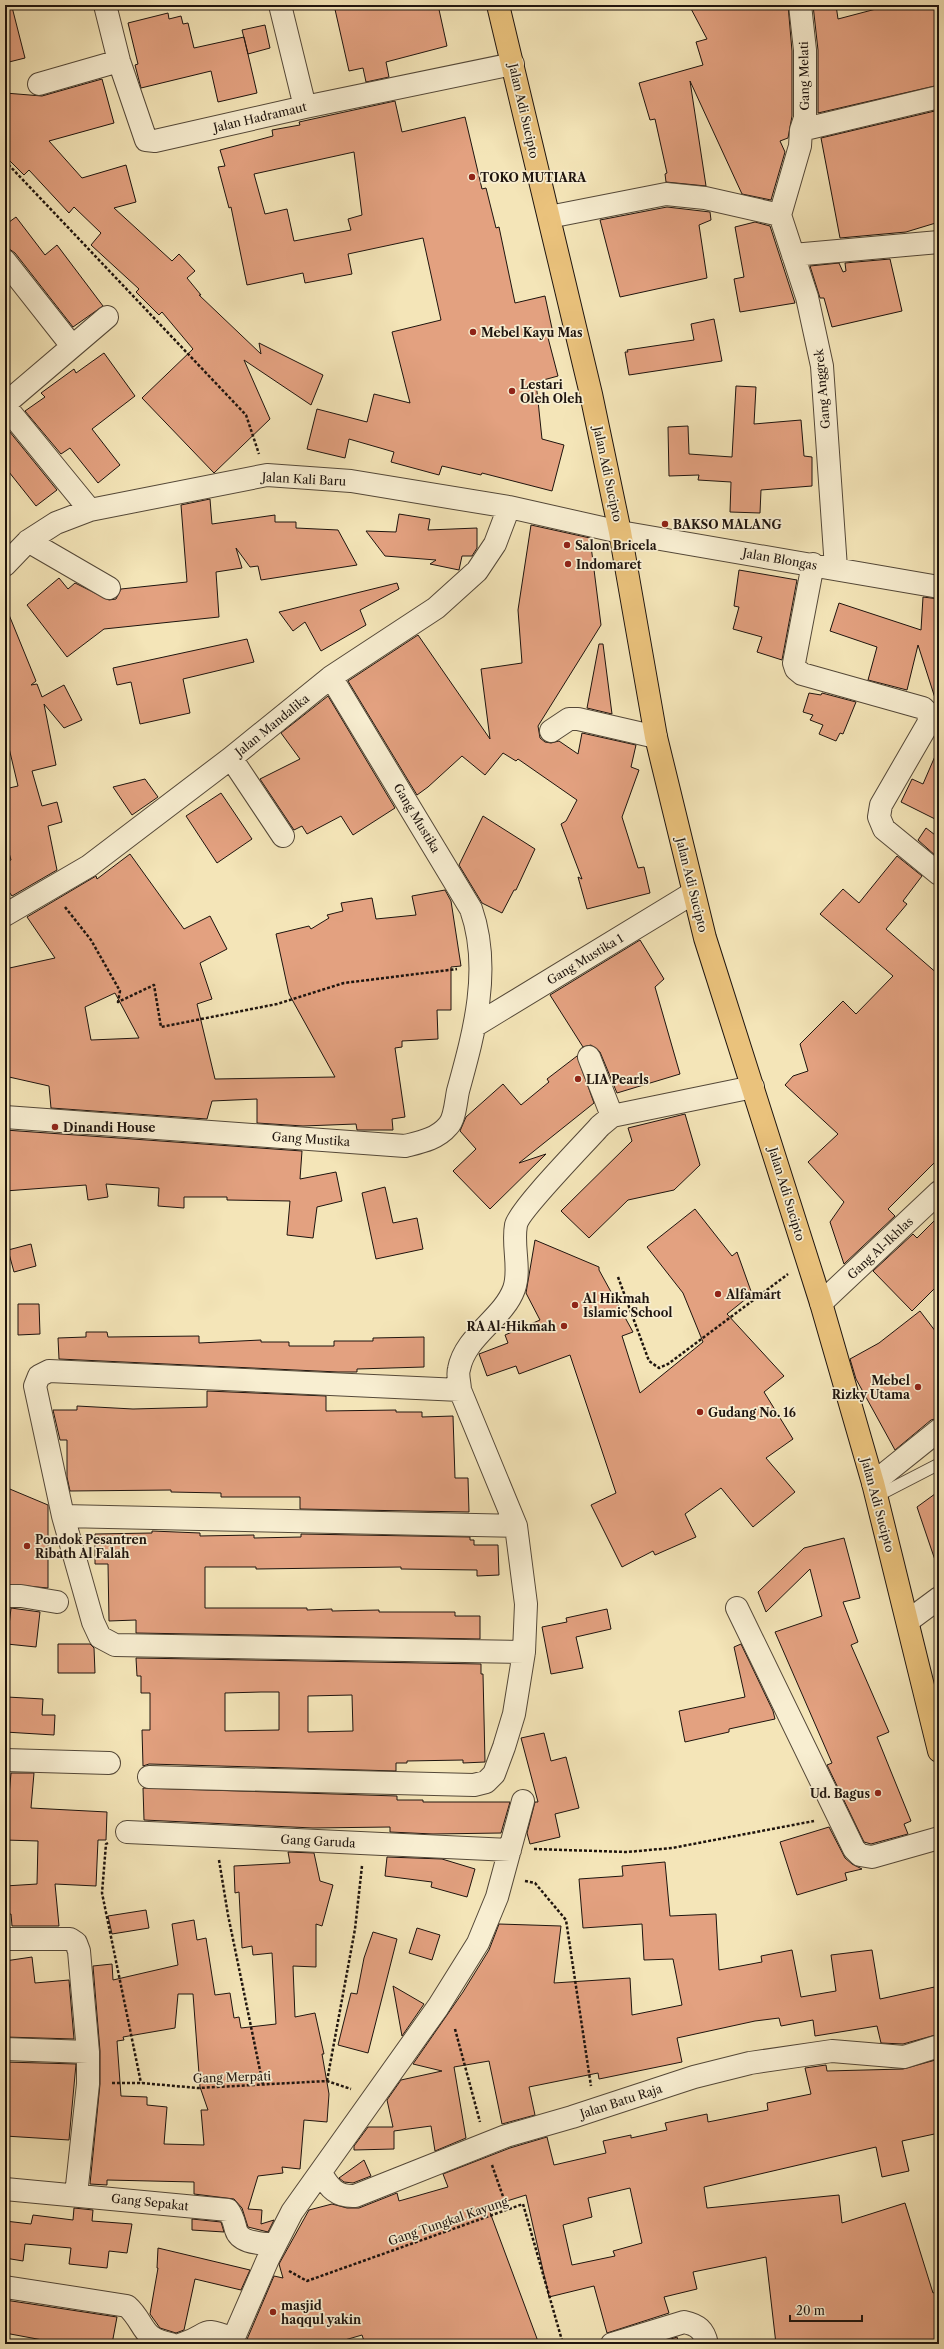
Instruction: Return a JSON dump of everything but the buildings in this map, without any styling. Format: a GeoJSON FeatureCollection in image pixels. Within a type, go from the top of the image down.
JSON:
{"type":"FeatureCollection","features":[{"type":"Feature","properties":{"kind":"highway","name":"Jalan Adi Sucipto"},"geometry":{"type":"LineString","coordinates":[[498,5],[591,394],[620,532],[656,737],[693,893],[705,938],[821,1303],[875,1490],[939,1751]]}},
{"type":"Feature","properties":{"kind":"street","name":"Jalan Hadramaut"},"geometry":{"type":"LineString","coordinates":[[105,5],[119,61],[146,140],[155,141],[305,107],[513,64]]}},
{"type":"Feature","properties":{"kind":"street"},"geometry":{"type":"LineString","coordinates":[[280,5],[305,107]]}},
{"type":"Feature","properties":{"kind":"street","name":"Gang Melati"},"geometry":{"type":"LineString","coordinates":[[780,215],[800,146],[801,130],[805,118],[805,50],[800,5]]}},
{"type":"Feature","properties":{"kind":"street"},"geometry":{"type":"LineString","coordinates":[[39,84],[119,61]]}},
{"type":"Feature","properties":{"kind":"street"},"geometry":{"type":"LineString","coordinates":[[801,130],[939,97]]}},
{"type":"Feature","properties":{"kind":"street"},"geometry":{"type":"LineString","coordinates":[[549,217],[666,194],[705,198],[780,215]]}},
{"type":"Feature","properties":{"kind":"street","name":"Gang Anggrek"},"geometry":{"type":"LineString","coordinates":[[780,215],[814,324],[822,366],[836,568]]}},
{"type":"Feature","properties":{"kind":"street"},"geometry":{"type":"LineString","coordinates":[[793,255],[939,242]]}},
{"type":"Feature","properties":{"kind":"street"},"geometry":{"type":"LineString","coordinates":[[5,261],[72,346]]}},
{"type":"Feature","properties":{"kind":"street"},"geometry":{"type":"LineString","coordinates":[[90,510],[5,403],[108,317]]}},
{"type":"Feature","properties":{"kind":"street","name":"Jalan Kali Baru"},"geometry":{"type":"LineString","coordinates":[[5,565],[28,541],[56,523],[90,510],[267,475],[351,481],[509,507],[620,532]]}},
{"type":"Feature","properties":{"kind":"street","name":"Jalan Mandalika"},"geometry":{"type":"LineString","coordinates":[[5,915],[51,890],[89,866],[231,758],[331,677],[436,608],[477,571],[495,544],[509,507]]}},
{"type":"Feature","properties":{"kind":"street","name":"Jalan Blongas"},"geometry":{"type":"LineString","coordinates":[[620,532],[836,568],[939,587]]}},
{"type":"Feature","properties":{"kind":"street"},"geometry":{"type":"LineString","coordinates":[[28,541],[109,588]]}},
{"type":"Feature","properties":{"kind":"street"},"geometry":{"type":"LineString","coordinates":[[812,564],[794,663],[796,670],[802,674],[923,708],[929,717],[929,722],[881,805],[879,817],[884,829],[939,874]]}},
{"type":"Feature","properties":{"kind":"street","name":"Gang Mustika"},"geometry":{"type":"LineString","coordinates":[[5,1117],[405,1146],[430,1140],[449,1125],[476,1025],[480,967],[478,928],[471,910],[331,677]]}},
{"type":"Feature","properties":{"kind":"street"},"geometry":{"type":"LineString","coordinates":[[551,731],[569,719],[578,718],[656,737]]}},
{"type":"Feature","properties":{"kind":"street"},"geometry":{"type":"LineString","coordinates":[[231,758],[283,836]]}},
{"type":"Feature","properties":{"kind":"street","name":"Gang Mustika 1"},"geometry":{"type":"LineString","coordinates":[[476,1025],[693,893]]}},
{"type":"Feature","properties":{"kind":"street"},"geometry":{"type":"LineString","coordinates":[[589,1057],[612,1116]]}},
{"type":"Feature","properties":{"kind":"street"},"geometry":{"type":"LineString","coordinates":[[149,1777],[474,1785],[486,1782],[494,1774],[514,1714],[524,1652],[526,1604],[516,1526],[460,1390],[458,1369],[466,1351],[505,1304],[514,1289],[516,1273],[514,1240],[516,1223],[526,1208],[600,1126],[612,1116],[753,1087]]}},
{"type":"Feature","properties":{"kind":"street","name":"Gang Al-Ikhlas"},"geometry":{"type":"LineString","coordinates":[[821,1303],[939,1192]]}},
{"type":"Feature","properties":{"kind":"street"},"geometry":{"type":"LineString","coordinates":[[460,1390],[49,1371],[38,1376],[35,1386],[63,1516],[93,1622],[100,1637],[115,1645],[524,1652]]}},
{"type":"Feature","properties":{"kind":"street"},"geometry":{"type":"LineString","coordinates":[[875,1490],[939,1430]]}},
{"type":"Feature","properties":{"kind":"street"},"geometry":{"type":"LineString","coordinates":[[63,1516],[516,1526]]}},
{"type":"Feature","properties":{"kind":"street"},"geometry":{"type":"LineString","coordinates":[[5,1596],[21,1596],[56,1602]]}},
{"type":"Feature","properties":{"kind":"street"},"geometry":{"type":"LineString","coordinates":[[908,1621],[939,1598]]}},
{"type":"Feature","properties":{"kind":"street"},"geometry":{"type":"LineString","coordinates":[[737,1608],[854,1849],[860,1855],[872,1857],[939,1838]]}},
{"type":"Feature","properties":{"kind":"street"},"geometry":{"type":"LineString","coordinates":[[5,1760],[109,1763]]}},
{"type":"Feature","properties":{"kind":"street"},"geometry":{"type":"LineString","coordinates":[[182,2344],[191,2341],[204,2332],[212,2331],[232,2342],[271,2252],[292,2212],[438,2007],[478,1943],[497,1897],[523,1801]]}},
{"type":"Feature","properties":{"kind":"street","name":"Gang Garuda"},"geometry":{"type":"LineString","coordinates":[[127,1832],[510,1850]]}},
{"type":"Feature","properties":{"kind":"street"},"geometry":{"type":"LineString","coordinates":[[5,1939],[70,1939],[76,1943],[79,1951],[88,2052],[88,2084],[76,2195]]}},
{"type":"Feature","properties":{"kind":"street","name":"Jalan Batu Raja"},"geometry":{"type":"LineString","coordinates":[[321,2173],[333,2190],[345,2196],[355,2196],[506,2136],[694,2077],[750,2063],[832,2051],[904,2056],[939,2046]]}},
{"type":"Feature","properties":{"kind":"street"},"geometry":{"type":"LineString","coordinates":[[5,2049],[88,2052]]}},
{"type":"Feature","properties":{"kind":"street","name":"Gang Sepakat"},"geometry":{"type":"LineString","coordinates":[[5,2189],[228,2210],[232,2215],[237,2233],[242,2239],[271,2252]]}},
{"type":"Feature","properties":{"kind":"street"},"geometry":{"type":"LineString","coordinates":[[5,2287],[127,2306],[135,2313],[145,2332],[158,2342],[171,2344]]}},
{"type":"Feature","properties":{"kind":"street"},"geometry":{"type":"LineString","coordinates":[[612,2344],[684,2322],[696,2324],[705,2334],[707,2344]]}},
{"type":"Feature","properties":{"kind":"lane"},"geometry":{"type":"LineString","coordinates":[[875,1490],[939,1464]]}},
{"type":"Feature","properties":{"kind":"path"},"geometry":{"type":"LineString","coordinates":[[5,161],[246,415],[267,475]]}},
{"type":"Feature","properties":{"kind":"path"},"geometry":{"type":"LineString","coordinates":[[51,890],[91,940],[120,991],[118,1002],[154,985],[161,1027],[277,1004],[344,983],[480,967]]}},
{"type":"Feature","properties":{"kind":"path"},"geometry":{"type":"LineString","coordinates":[[618,1277],[649,1361],[659,1368],[668,1364],[807,1259]]}},
{"type":"Feature","properties":{"kind":"path"},"geometry":{"type":"LineString","coordinates":[[510,1850],[627,1852],[665,1848],[838,1817]]}},
{"type":"Feature","properties":{"kind":"path"},"geometry":{"type":"LineString","coordinates":[[127,1832],[106,1844],[102,1893],[141,2083]]}},
{"type":"Feature","properties":{"kind":"path"},"geometry":{"type":"LineString","coordinates":[[215,1836],[228,1915],[263,2085]]}},
{"type":"Feature","properties":{"kind":"path"},"geometry":{"type":"LineString","coordinates":[[327,2081],[355,1929],[364,1843]]}},
{"type":"Feature","properties":{"kind":"path"},"geometry":{"type":"LineString","coordinates":[[502,1878],[535,1883],[566,1920],[594,2109]]}},
{"type":"Feature","properties":{"kind":"path"},"geometry":{"type":"LineString","coordinates":[[455,2029],[486,2145],[507,2208]]}},
{"type":"Feature","properties":{"kind":"path","name":"Gang Merpati"},"geometry":{"type":"LineString","coordinates":[[88,2084],[141,2083],[198,2088],[327,2081],[374,2097]]}},
{"type":"Feature","properties":{"kind":"path","name":"Gang Tungkal Kayung"},"geometry":{"type":"LineString","coordinates":[[271,2252],[307,2281],[507,2208],[523,2204],[563,2344]]}},
{"type":"Feature","properties":{"kind":"place","name":"TOKO MUTIARA"},"geometry":{"type":"Point","coordinates":[472,177]}},
{"type":"Feature","properties":{"kind":"place","name":"Mebel Kayu Mas"},"geometry":{"type":"Point","coordinates":[473,332]}},
{"type":"Feature","properties":{"kind":"place","name":"Lestari Oleh Oleh"},"geometry":{"type":"Point","coordinates":[512,391]}},
{"type":"Feature","properties":{"kind":"place","name":"BAKSO MALANG"},"geometry":{"type":"Point","coordinates":[665,524]}},
{"type":"Feature","properties":{"kind":"place","name":"Salon Bricela"},"geometry":{"type":"Point","coordinates":[567,545]}},
{"type":"Feature","properties":{"kind":"place","name":"Indomaret"},"geometry":{"type":"Point","coordinates":[568,564]}},
{"type":"Feature","properties":{"kind":"place","name":"LIA Pearls"},"geometry":{"type":"Point","coordinates":[578,1079]}},
{"type":"Feature","properties":{"kind":"place","name":"Dinandi House"},"geometry":{"type":"Point","coordinates":[55,1127]}},
{"type":"Feature","properties":{"kind":"place","name":"Alfamart"},"geometry":{"type":"Point","coordinates":[718,1294]}},
{"type":"Feature","properties":{"kind":"place","name":"Al Hikmah Islamic School"},"geometry":{"type":"Point","coordinates":[575,1305]}},
{"type":"Feature","properties":{"kind":"place","name":"RA Al-Hikmah"},"geometry":{"type":"Point","coordinates":[564,1326]}},
{"type":"Feature","properties":{"kind":"place","name":"Mebel Rizky Utama"},"geometry":{"type":"Point","coordinates":[918,1387]}},
{"type":"Feature","properties":{"kind":"place","name":"Gudang No. 16"},"geometry":{"type":"Point","coordinates":[700,1412]}},
{"type":"Feature","properties":{"kind":"place","name":"Pondok Pesantren Ribath Al Falah"},"geometry":{"type":"Point","coordinates":[27,1546]}},
{"type":"Feature","properties":{"kind":"place","name":"Ud. Bagus"},"geometry":{"type":"Point","coordinates":[878,1793]}},
{"type":"Feature","properties":{"kind":"place","name":"masjid haqqul yakin"},"geometry":{"type":"Point","coordinates":[273,2312]}}]}
